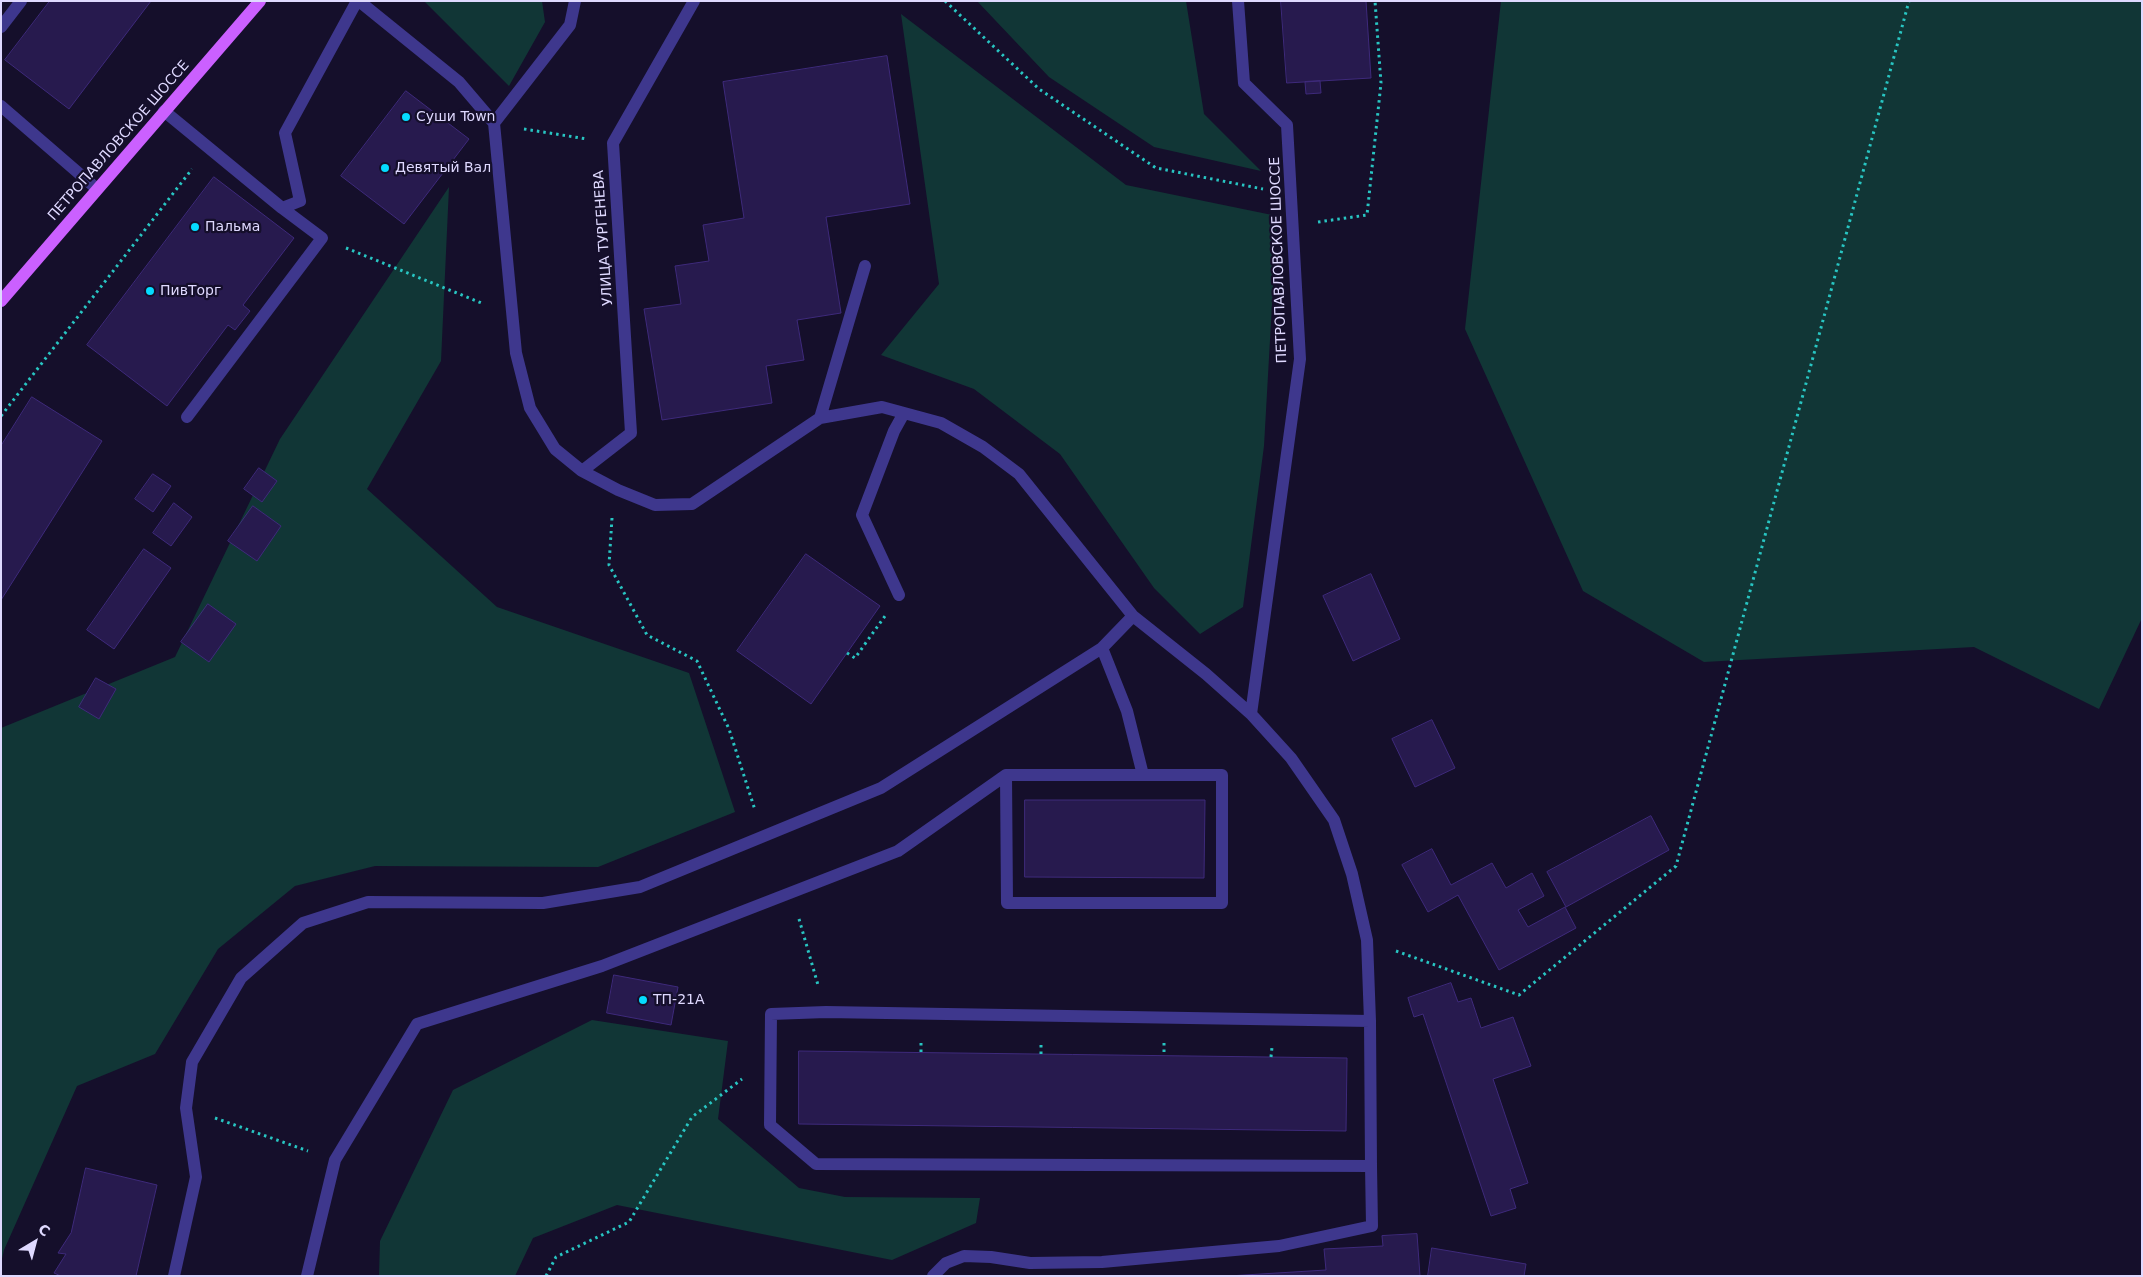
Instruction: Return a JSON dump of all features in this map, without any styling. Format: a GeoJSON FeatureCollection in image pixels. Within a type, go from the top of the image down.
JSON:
{"type":"FeatureCollection","features":[{"type":"Feature","properties":{"kind":"main road","name":"ПЕТРОПАВЛОВСКОЕ ШОССЕ"},"geometry":{"type":"LineString","coordinates":[[1,301],[260,1]]}},
{"type":"Feature","properties":{"kind":"street"},"geometry":{"type":"LineString","coordinates":[[1,27],[21,1]]}},
{"type":"Feature","properties":{"kind":"street"},"geometry":{"type":"LineString","coordinates":[[282,208],[300,201],[285,133],[358,1],[460,82],[494,124],[516,353],[530,408],[555,449],[582,471],[618,490],[655,505],[692,504],[820,418],[882,407],[941,423],[983,447],[1019,474],[1133,616],[1206,674],[1252,714],[1291,758],[1334,820],[1352,874],[1367,940],[1370,1021],[1372,1226],[1279,1246],[1102,1262],[1030,1263],[991,1256],[964,1256],[949,1261],[933,1276]]}},
{"type":"Feature","properties":{"kind":"street"},"geometry":{"type":"LineString","coordinates":[[494,124],[570,25],[575,1]]}},
{"type":"Feature","properties":{"kind":"street"},"geometry":{"type":"LineString","coordinates":[[612,144],[694,1]]}},
{"type":"Feature","properties":{"kind":"street","name":"ПЕТРОПАВЛОВСКОЕ ШОССЕ"},"geometry":{"type":"LineString","coordinates":[[1238,1],[1244,82],[1287,125],[1300,359],[1252,714]]}},
{"type":"Feature","properties":{"kind":"street"},"geometry":{"type":"LineString","coordinates":[[1,106],[97,189]]}},
{"type":"Feature","properties":{"kind":"street"},"geometry":{"type":"LineString","coordinates":[[164,111],[282,208],[322,238],[187,418]]}},
{"type":"Feature","properties":{"kind":"street","name":"УЛИЦА ТУРГЕНЕВА"},"geometry":{"type":"LineString","coordinates":[[582,471],[631,434],[612,144]]}},
{"type":"Feature","properties":{"kind":"street"},"geometry":{"type":"LineString","coordinates":[[820,418],[865,266]]}},
{"type":"Feature","properties":{"kind":"street"},"geometry":{"type":"LineString","coordinates":[[899,596],[862,515],[894,430],[904,413]]}},
{"type":"Feature","properties":{"kind":"street"},"geometry":{"type":"LineString","coordinates":[[174,1276],[196,1177],[186,1108],[192,1062],[241,978],[303,924],[368,902],[543,903],[640,887],[881,788],[1102,648],[1133,616]]}},
{"type":"Feature","properties":{"kind":"street"},"geometry":{"type":"LineString","coordinates":[[1102,648],[1127,711],[1143,775]]}},
{"type":"Feature","properties":{"kind":"street"},"geometry":{"type":"LineString","coordinates":[[307,1276],[335,1160],[417,1024],[602,966],[898,851],[1006,775],[1222,775],[1222,903],[1007,903],[1006,775]]}},
{"type":"Feature","properties":{"kind":"street"},"geometry":{"type":"LineString","coordinates":[[1370,1021],[826,1012],[770,1014],[770,1125],[816,1164],[1371,1166]]}},
{"type":"Feature","properties":{"kind":"path"},"geometry":{"type":"LineString","coordinates":[[945,1],[1039,89],[1156,168],[1292,196]]}},
{"type":"Feature","properties":{"kind":"path"},"geometry":{"type":"LineString","coordinates":[[1294,225],[1367,215],[1382,83],[1375,1]]}},
{"type":"Feature","properties":{"kind":"path"},"geometry":{"type":"LineString","coordinates":[[1367,940],[1519,995],[1676,866],[1909,1]]}},
{"type":"Feature","properties":{"kind":"path"},"geometry":{"type":"LineString","coordinates":[[494,124],[612,144]]}},
{"type":"Feature","properties":{"kind":"path"},"geometry":{"type":"LineString","coordinates":[[1,416],[208,148]]}},
{"type":"Feature","properties":{"kind":"path"},"geometry":{"type":"LineString","coordinates":[[322,238],[490,306]]}},
{"type":"Feature","properties":{"kind":"path"},"geometry":{"type":"LineString","coordinates":[[618,490],[613,510],[609,565],[647,635],[697,661],[729,729],[763,836]]}},
{"type":"Feature","properties":{"kind":"path"},"geometry":{"type":"LineString","coordinates":[[847,653],[855,658],[899,596]]}},
{"type":"Feature","properties":{"kind":"path"},"geometry":{"type":"LineString","coordinates":[[791,894],[826,1012]]}},
{"type":"Feature","properties":{"kind":"path"},"geometry":{"type":"LineString","coordinates":[[546,1276],[556,1257],[629,1222],[692,1117],[770,1057]]}},
{"type":"Feature","properties":{"kind":"path"},"geometry":{"type":"LineString","coordinates":[[186,1108],[335,1160]]}},
{"type":"Feature","properties":{"kind":"green space"},"geometry":{"type":"Polygon","coordinates":[[[424,1],[542,1],[545,22],[509,86],[424,1]]]}},
{"type":"Feature","properties":{"kind":"green space"},"geometry":{"type":"Polygon","coordinates":[[[977,1],[1186,1],[1204,114],[1261,171],[1154,147],[1049,77],[977,1]]]}},
{"type":"Feature","properties":{"kind":"green space"},"geometry":{"type":"Polygon","coordinates":[[[1501,1],[2142,1],[2142,618],[2099,709],[1974,647],[1704,662],[1583,591],[1465,329],[1501,1]]]}},
{"type":"Feature","properties":{"kind":"green space"},"geometry":{"type":"Polygon","coordinates":[[[901,14],[1126,185],[1277,216],[1264,446],[1243,607],[1200,634],[1154,588],[1060,454],[974,389],[881,355],[939,284],[901,14]]]}},
{"type":"Feature","properties":{"kind":"green space"},"geometry":{"type":"Polygon","coordinates":[[[449,187],[441,361],[367,489],[497,607],[689,673],[735,812],[598,867],[375,866],[295,886],[218,949],[155,1054],[77,1086],[4,1250],[1,1263],[1,728],[175,657],[280,439],[449,187]]]}},
{"type":"Feature","properties":{"kind":"green space"},"geometry":{"type":"Polygon","coordinates":[[[592,1020],[728,1041],[718,1119],[799,1188],[845,1197],[980,1198],[976,1223],[892,1260],[617,1205],[533,1238],[515,1276],[379,1276],[380,1241],[453,1090],[592,1020]]]}},
{"type":"Feature","properties":{"kind":"building"},"geometry":{"type":"Polygon","coordinates":[[[50,1],[151,1],[69,109],[5,60],[50,1]]]}},
{"type":"Feature","properties":{"kind":"building"},"geometry":{"type":"Polygon","coordinates":[[[1281,1],[1366,1],[1371,78],[1287,83],[1281,1]]]}},
{"type":"Feature","properties":{"kind":"building"},"geometry":{"type":"Polygon","coordinates":[[[887,56],[910,204],[826,217],[841,313],[797,320],[804,360],[766,366],[772,403],[662,420],[644,309],[681,304],[675,266],[709,261],[703,225],[744,218],[723,82],[887,56]]]}},
{"type":"Feature","properties":{"kind":"building"},"geometry":{"type":"Polygon","coordinates":[[[1320,81],[1321,93],[1306,94],[1305,82],[1320,81]]]}},
{"type":"Feature","properties":{"kind":"building"},"geometry":{"type":"Polygon","coordinates":[[[406,91],[469,139],[404,224],[341,176],[406,91]]]}},
{"type":"Feature","properties":{"kind":"building"},"geometry":{"type":"Polygon","coordinates":[[[214,177],[294,238],[243,305],[250,311],[235,330],[228,325],[167,406],[87,345],[214,177]]]}},
{"type":"Feature","properties":{"kind":"building"},"geometry":{"type":"Polygon","coordinates":[[[32,397],[102,441],[1,600],[1,446],[32,397]]]}},
{"type":"Feature","properties":{"kind":"building"},"geometry":{"type":"Polygon","coordinates":[[[259,468],[277,481],[262,502],[244,489],[259,468]]]}},
{"type":"Feature","properties":{"kind":"building"},"geometry":{"type":"Polygon","coordinates":[[[153,474],[171,486],[153,512],[135,499],[153,474]]]}},
{"type":"Feature","properties":{"kind":"building"},"geometry":{"type":"Polygon","coordinates":[[[174,503],[192,517],[171,546],[153,533],[174,503]]]}},
{"type":"Feature","properties":{"kind":"building"},"geometry":{"type":"Polygon","coordinates":[[[253,506],[281,526],[257,561],[228,541],[253,506]]]}},
{"type":"Feature","properties":{"kind":"building"},"geometry":{"type":"Polygon","coordinates":[[[144,549],[171,568],[114,649],[87,630],[144,549]]]}},
{"type":"Feature","properties":{"kind":"building"},"geometry":{"type":"Polygon","coordinates":[[[806,554],[880,606],[811,704],[737,651],[806,554]]]}},
{"type":"Feature","properties":{"kind":"building"},"geometry":{"type":"Polygon","coordinates":[[[1371,574],[1400,639],[1353,661],[1323,596],[1371,574]]]}},
{"type":"Feature","properties":{"kind":"building"},"geometry":{"type":"Polygon","coordinates":[[[208,604],[236,624],[209,662],[181,642],[208,604]]]}},
{"type":"Feature","properties":{"kind":"building"},"geometry":{"type":"Polygon","coordinates":[[[96,678],[116,689],[99,719],[79,707],[96,678]]]}},
{"type":"Feature","properties":{"kind":"building"},"geometry":{"type":"Polygon","coordinates":[[[1432,720],[1455,768],[1415,787],[1392,739],[1432,720]]]}},
{"type":"Feature","properties":{"kind":"building"},"geometry":{"type":"Polygon","coordinates":[[[1025,800],[1205,800],[1204,878],[1025,877],[1025,800]]]}},
{"type":"Feature","properties":{"kind":"building"},"geometry":{"type":"Polygon","coordinates":[[[1651,816],[1669,850],[1566,907],[1547,872],[1651,816]]]}},
{"type":"Feature","properties":{"kind":"building"},"geometry":{"type":"Polygon","coordinates":[[[1432,849],[1451,885],[1492,863],[1506,888],[1532,873],[1544,896],[1518,910],[1528,927],[1565,907],[1576,928],[1499,970],[1458,895],[1428,912],[1402,865],[1432,849]]]}},
{"type":"Feature","properties":{"kind":"building","name":"ТП-21А"},"geometry":{"type":"Polygon","coordinates":[[[614,975],[678,987],[671,1025],[607,1013],[614,975]]]}},
{"type":"Feature","properties":{"kind":"building"},"geometry":{"type":"Polygon","coordinates":[[[1451,983],[1458,1002],[1471,998],[1481,1028],[1513,1017],[1531,1066],[1493,1079],[1528,1183],[1510,1189],[1516,1208],[1491,1216],[1423,1014],[1414,1017],[1408,998],[1451,983]]]}},
{"type":"Feature","properties":{"kind":"building"},"geometry":{"type":"Polygon","coordinates":[[[799,1051],[1347,1058],[1346,1131],[799,1124],[799,1051]]]}},
{"type":"Feature","properties":{"kind":"building"},"geometry":{"type":"Polygon","coordinates":[[[86,1168],[157,1185],[136,1276],[61,1276],[54,1273],[66,1254],[58,1253],[71,1233],[86,1168]]]}},
{"type":"Feature","properties":{"kind":"building"},"geometry":{"type":"Polygon","coordinates":[[[1417,1234],[1420,1276],[1228,1276],[1326,1270],[1324,1249],[1383,1246],[1382,1236],[1417,1234]]]}},
{"type":"Feature","properties":{"kind":"building"},"geometry":{"type":"Polygon","coordinates":[[[1432,1248],[1526,1264],[1524,1276],[1428,1276],[1432,1248]]]}},
{"type":"Feature","properties":{"kind":"place","name":"Суши Town"},"geometry":{"type":"Point","coordinates":[406,117]}},
{"type":"Feature","properties":{"kind":"place","name":"Девятый Вал"},"geometry":{"type":"Point","coordinates":[385,168]}},
{"type":"Feature","properties":{"kind":"place","name":"Пальма"},"geometry":{"type":"Point","coordinates":[195,227]}},
{"type":"Feature","properties":{"kind":"place","name":"ПивТорг"},"geometry":{"type":"Point","coordinates":[150,291]}},
{"type":"Feature","properties":{"kind":"place","name":"ТП-21А"},"geometry":{"type":"Point","coordinates":[643,1000]}}]}
